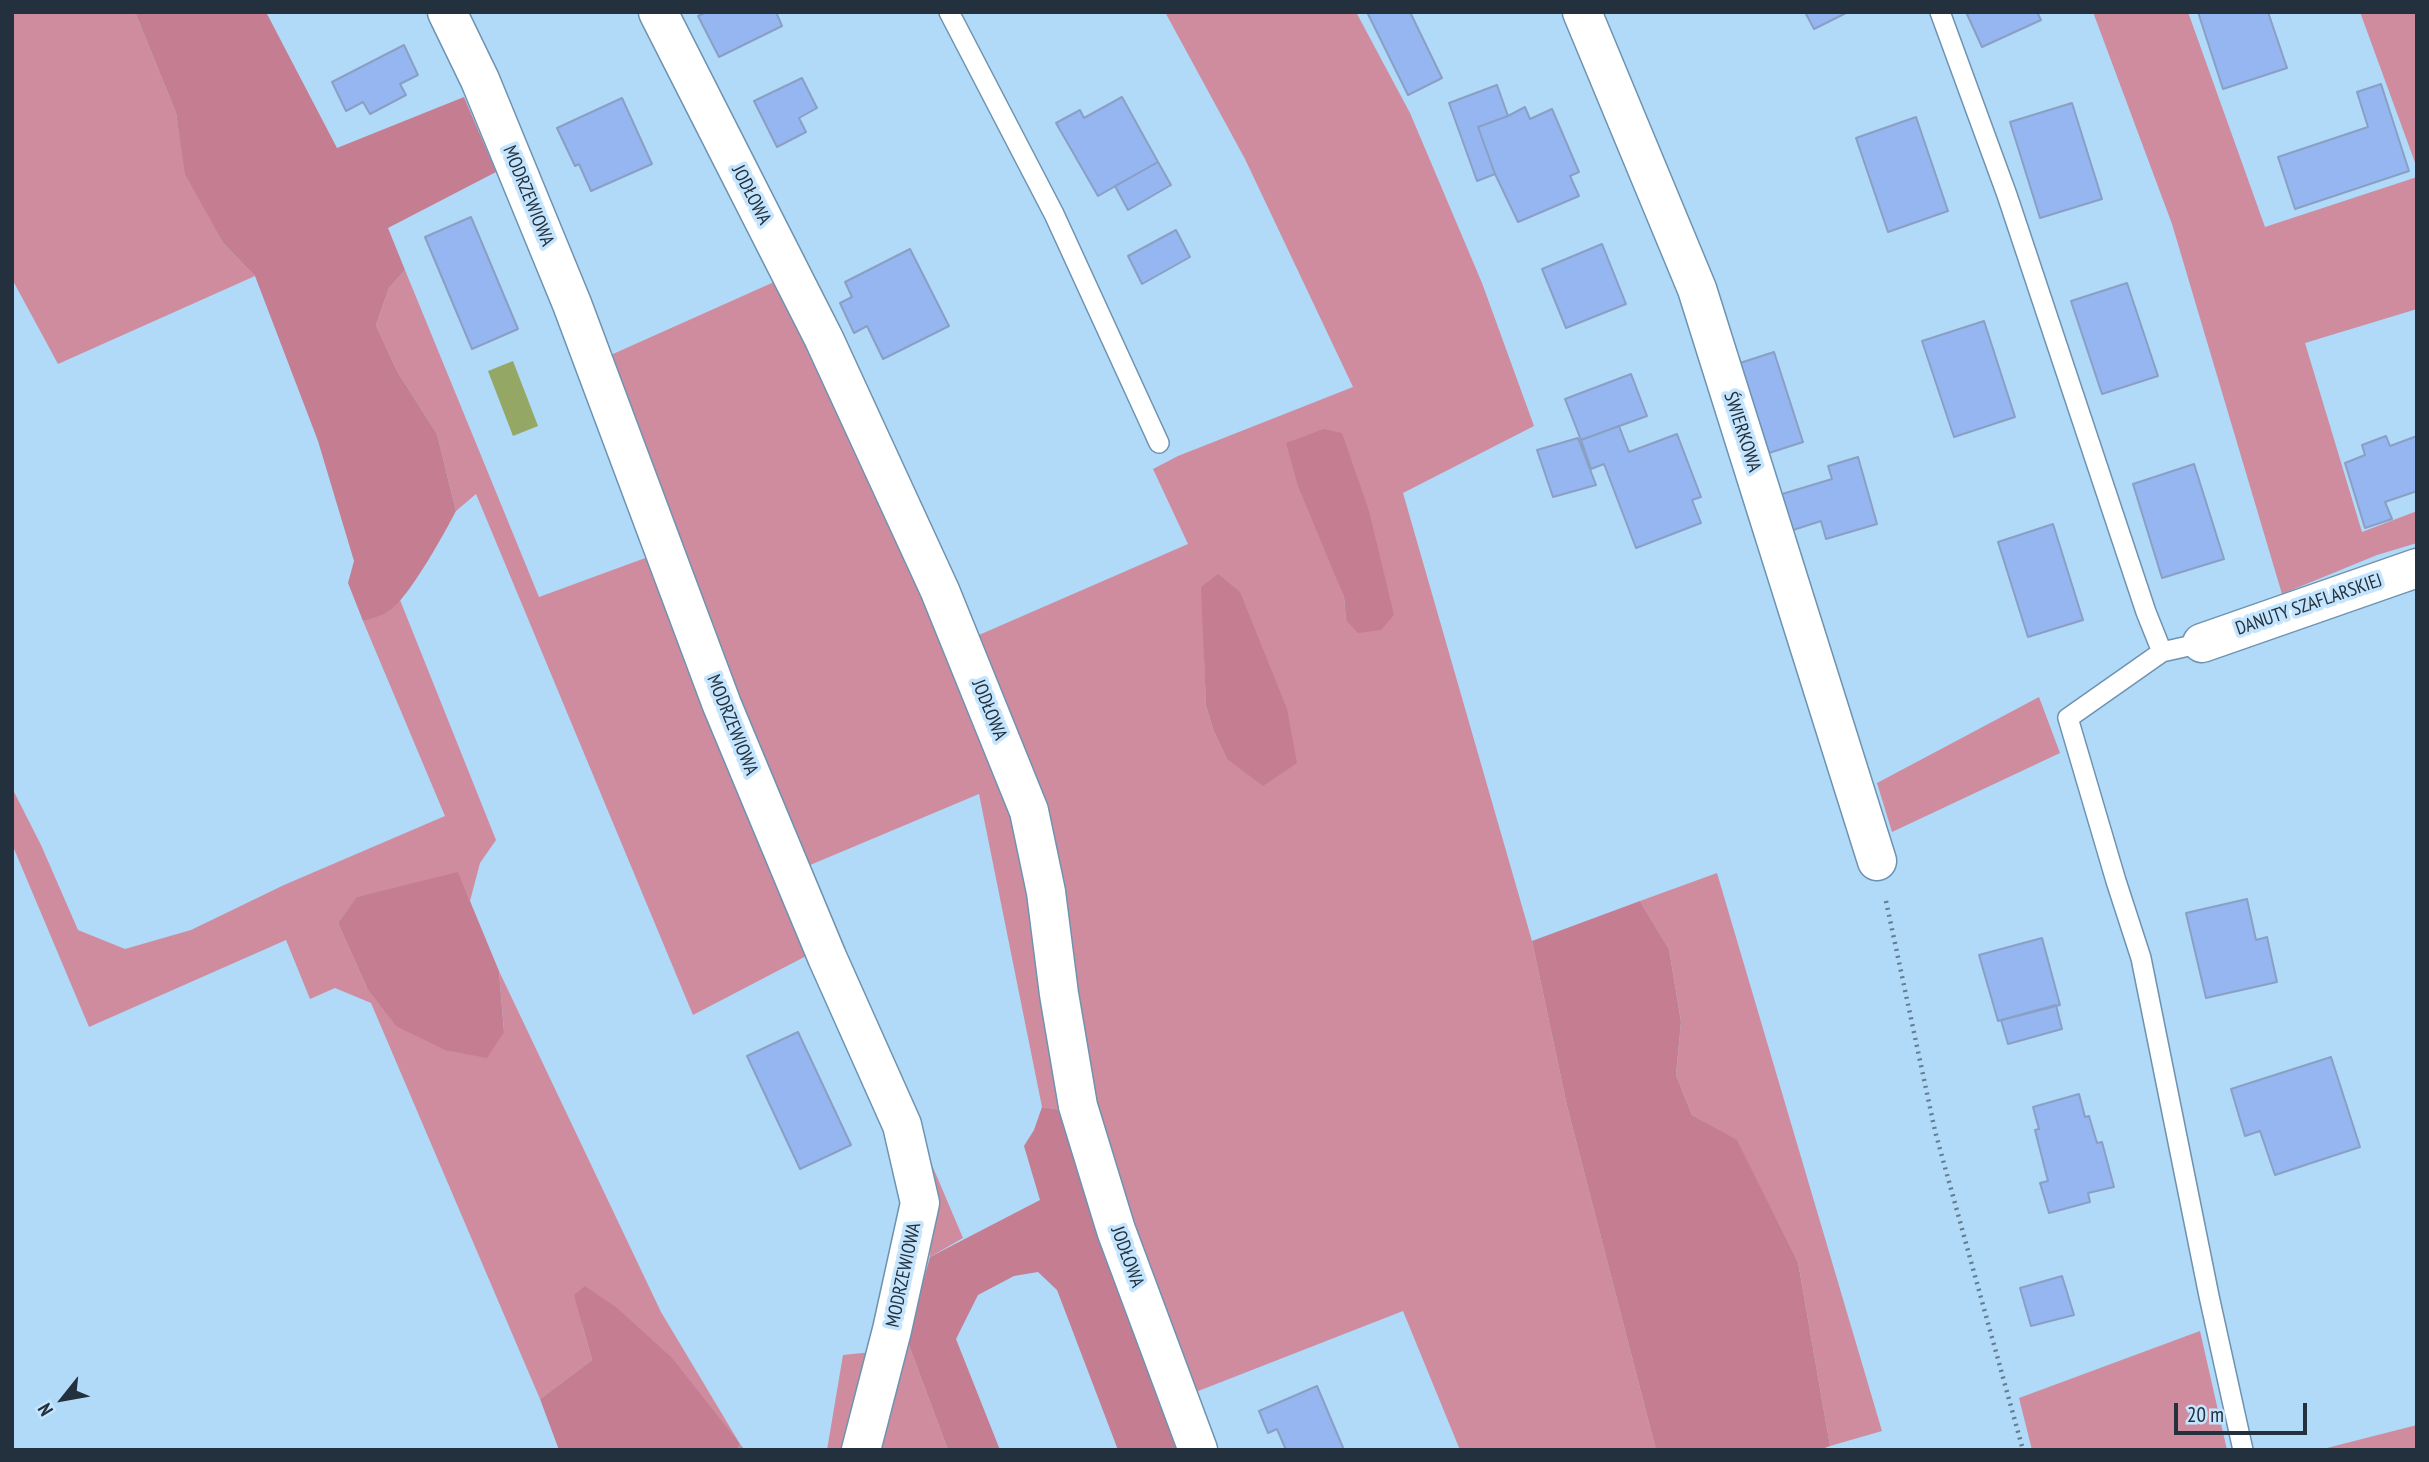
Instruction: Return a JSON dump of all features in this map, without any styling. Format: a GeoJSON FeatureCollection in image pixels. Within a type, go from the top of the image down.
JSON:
{"type":"FeatureCollection","features":[{"type":"Feature","properties":{"kind":"street","name":"MODRZEWIOWA"},"geometry":{"type":"LineString","coordinates":[[447,12],[480,80],[572,304],[633,461],[722,705],[822,944],[902,1125],[919,1203],[892,1330],[861,1450]]}},
{"type":"Feature","properties":{"kind":"street","name":"JODŁOWA"},"geometry":{"type":"LineString","coordinates":[[658,12],[824,339],[940,591],[1029,811],[1046,892],[1077,1106],[1116,1230],[1198,1450]]}},
{"type":"Feature","properties":{"kind":"street","name":"ŚWIERKOWA"},"geometry":{"type":"LineString","coordinates":[[1582,12],[1697,289],[1877,861]]}},
{"type":"Feature","properties":{"kind":"street","name":"DANUTY SZAFLARSKIEJ"},"geometry":{"type":"LineString","coordinates":[[2202,643],[2417,568]]}},
{"type":"Feature","properties":{"kind":"lane"},"geometry":{"type":"LineString","coordinates":[[949,12],[1054,214],[1159,443]]}},
{"type":"Feature","properties":{"kind":"lane"},"geometry":{"type":"LineString","coordinates":[[1940,12],[2007,195],[2146,612],[2162,652]]}},
{"type":"Feature","properties":{"kind":"lane"},"geometry":{"type":"LineString","coordinates":[[2202,643],[2162,652],[2068,718],[2141,958],[2243,1450]]}},
{"type":"Feature","properties":{"kind":"path"},"geometry":{"type":"LineString","coordinates":[[1877,861],[1935,1131],[2023,1450]]}},
{"type":"Feature","properties":{"kind":"shaded area"},"geometry":{"type":"Polygon","coordinates":[[[12,12],[135,12],[176,113],[186,174],[223,243],[255,276],[58,364],[12,279],[12,12]]]}},
{"type":"Feature","properties":{"kind":"shaded area"},"geometry":{"type":"Polygon","coordinates":[[[135,12],[266,12],[337,148],[464,97],[496,172],[388,228],[405,270],[389,288],[376,325],[397,371],[437,434],[456,511],[406,593],[397,604],[380,616],[363,621],[348,583],[354,561],[318,441],[255,276],[223,243],[185,174],[176,113],[135,12]]]}},
{"type":"Feature","properties":{"kind":"shaded area"},"geometry":{"type":"Polygon","coordinates":[[[1165,12],[1356,12],[1410,113],[1482,283],[1534,426],[1403,493],[1532,941],[1567,1106],[1656,1450],[1460,1450],[1403,1311],[1188,1395],[1102,1155],[972,638],[1188,544],[1153,469],[1178,456],[1353,387],[1245,159],[1165,12]],[[1326,550],[1344,597],[1346,620],[1381,630],[1326,550]],[[1204,650],[1206,706],[1214,732],[1227,759],[1204,650]]]}},
{"type":"Feature","properties":{"kind":"shaded area"},"geometry":{"type":"Polygon","coordinates":[[[2093,12],[2188,12],[2265,227],[2417,177],[2417,309],[2305,343],[2362,532],[2417,511],[2417,543],[2377,555],[2282,594],[2172,224],[2093,12]]]}},
{"type":"Feature","properties":{"kind":"shaded area"},"geometry":{"type":"Polygon","coordinates":[[[2360,12],[2417,12],[2417,168],[2360,12]]]}},
{"type":"Feature","properties":{"kind":"shaded area"},"geometry":{"type":"Polygon","coordinates":[[[405,270],[539,597],[648,557],[686,666],[810,954],[693,1015],[476,494],[456,511],[437,434],[397,371],[376,325],[389,288],[405,270]]]}},
{"type":"Feature","properties":{"kind":"shaded area"},"geometry":{"type":"Polygon","coordinates":[[[783,278],[1009,792],[1068,1111],[1042,1107],[979,794],[803,868],[712,621],[604,358],[783,278]]]}},
{"type":"Feature","properties":{"kind":"shaded area"},"geometry":{"type":"Polygon","coordinates":[[[513,361],[538,426],[513,436],[488,371],[513,361]]]}},
{"type":"Feature","properties":{"kind":"shaded area"},"geometry":{"type":"Polygon","coordinates":[[[1324,429],[1342,433],[1369,511],[1394,615],[1381,630],[1358,633],[1346,620],[1344,597],[1298,486],[1286,443],[1324,429]]]}},
{"type":"Feature","properties":{"kind":"shaded area"},"geometry":{"type":"Polygon","coordinates":[[[1218,574],[1240,592],[1287,709],[1297,763],[1263,786],[1227,759],[1214,732],[1206,706],[1201,587],[1218,574]]]}},
{"type":"Feature","properties":{"kind":"shaded area"},"geometry":{"type":"Polygon","coordinates":[[[400,600],[496,840],[480,863],[470,901],[458,873],[358,897],[338,923],[367,988],[504,1031],[499,971],[661,1312],[740,1444],[582,1324],[592,1360],[540,1399],[371,1003],[335,988],[310,999],[286,940],[89,1027],[12,844],[12,788],[41,845],[78,930],[125,949],[191,930],[284,885],[445,816],[363,621],[389,611],[400,600]]]}},
{"type":"Feature","properties":{"kind":"shaded area"},"geometry":{"type":"Polygon","coordinates":[[[2039,697],[2060,753],[1892,832],[1877,783],[2039,697]]]}},
{"type":"Feature","properties":{"kind":"shaded area"},"geometry":{"type":"Polygon","coordinates":[[[458,872],[499,971],[504,1032],[487,1058],[445,1050],[396,1026],[367,988],[338,923],[357,897],[458,872]]]}},
{"type":"Feature","properties":{"kind":"shaded area"},"geometry":{"type":"Polygon","coordinates":[[[1717,873],[1882,1431],[1830,1446],[1798,1262],[1737,1141],[1692,1115],[1676,1075],[1681,1022],[1669,949],[1640,901],[1717,873]]]}},
{"type":"Feature","properties":{"kind":"shaded area"},"geometry":{"type":"Polygon","coordinates":[[[1640,901],[1669,949],[1681,1022],[1676,1075],[1692,1115],[1737,1140],[1798,1262],[1830,1446],[1819,1450],[1656,1450],[1567,1106],[1532,941],[1640,901]]]}},
{"type":"Feature","properties":{"kind":"shaded area"},"geometry":{"type":"Polygon","coordinates":[[[1042,1107],[1068,1111],[1184,1450],[1118,1450],[1057,1290],[1038,1272],[1014,1276],[978,1295],[956,1339],[1000,1450],[948,1450],[907,1340],[930,1257],[1040,1200],[1024,1146],[1034,1130],[1042,1107]]]}},
{"type":"Feature","properties":{"kind":"shaded area"},"geometry":{"type":"Polygon","coordinates":[[[923,1144],[963,1238],[930,1257],[931,1208],[923,1144]]]}},
{"type":"Feature","properties":{"kind":"shaded area"},"geometry":{"type":"Polygon","coordinates":[[[585,1286],[617,1308],[672,1358],[740,1444],[737,1450],[559,1450],[540,1399],[592,1360],[574,1295],[585,1286]]]}},
{"type":"Feature","properties":{"kind":"shaded area"},"geometry":{"type":"Polygon","coordinates":[[[2200,1331],[2227,1450],[2032,1450],[2019,1398],[2200,1331]]]}},
{"type":"Feature","properties":{"kind":"shaded area"},"geometry":{"type":"Polygon","coordinates":[[[907,1340],[948,1450],[880,1450],[907,1340]]]}},
{"type":"Feature","properties":{"kind":"shaded area"},"geometry":{"type":"Polygon","coordinates":[[[872,1352],[849,1450],[827,1450],[843,1355],[872,1352]]]}},
{"type":"Feature","properties":{"kind":"shaded area"},"geometry":{"type":"Polygon","coordinates":[[[2417,1425],[2417,1450],[2319,1450],[2417,1425]]]}},
{"type":"Feature","properties":{"kind":"building"},"geometry":{"type":"Polygon","coordinates":[[[707,12],[776,12],[782,26],[719,57],[698,16],[707,12]]]}},
{"type":"Feature","properties":{"kind":"building"},"geometry":{"type":"Polygon","coordinates":[[[1367,12],[1410,12],[1442,78],[1408,95],[1367,12]]]}},
{"type":"Feature","properties":{"kind":"building"},"geometry":{"type":"Polygon","coordinates":[[[1805,12],[1848,12],[1814,29],[1805,12]]]}},
{"type":"Feature","properties":{"kind":"building"},"geometry":{"type":"Polygon","coordinates":[[[1966,12],[2037,12],[2041,20],[1982,47],[1966,12]]]}},
{"type":"Feature","properties":{"kind":"building"},"geometry":{"type":"Polygon","coordinates":[[[2198,12],[2268,12],[2287,68],[2223,89],[2198,12]]]}},
{"type":"Feature","properties":{"kind":"building"},"geometry":{"type":"Polygon","coordinates":[[[404,45],[418,75],[400,84],[406,95],[370,114],[363,102],[346,111],[332,82],[404,45]]]}},
{"type":"Feature","properties":{"kind":"building"},"geometry":{"type":"Polygon","coordinates":[[[802,78],[817,108],[799,118],[806,132],[777,147],[754,101],[802,78]]]}},
{"type":"Feature","properties":{"kind":"building"},"geometry":{"type":"Polygon","coordinates":[[[2381,84],[2409,171],[2295,209],[2278,157],[2368,127],[2357,92],[2381,84]]]}},
{"type":"Feature","properties":{"kind":"building"},"geometry":{"type":"Polygon","coordinates":[[[1497,85],[1508,116],[1478,127],[1495,174],[1477,181],[1449,103],[1497,85]]]}},
{"type":"Feature","properties":{"kind":"building"},"geometry":{"type":"Polygon","coordinates":[[[1122,97],[1158,162],[1098,196],[1056,123],[1080,110],[1084,118],[1122,97]]]}},
{"type":"Feature","properties":{"kind":"building"},"geometry":{"type":"Polygon","coordinates":[[[622,98],[652,164],[591,191],[579,164],[575,166],[557,128],[622,98]]]}},
{"type":"Feature","properties":{"kind":"building"},"geometry":{"type":"Polygon","coordinates":[[[2072,103],[2102,199],[2040,218],[2010,122],[2072,103]]]}},
{"type":"Feature","properties":{"kind":"building"},"geometry":{"type":"Polygon","coordinates":[[[1525,107],[1530,119],[1552,109],[1579,172],[1570,176],[1579,196],[1518,222],[1495,174],[1478,127],[1525,107]]]}},
{"type":"Feature","properties":{"kind":"building"},"geometry":{"type":"Polygon","coordinates":[[[1916,117],[1948,211],[1888,232],[1856,138],[1916,117]]]}},
{"type":"Feature","properties":{"kind":"building"},"geometry":{"type":"Polygon","coordinates":[[[1158,162],[1171,185],[1128,210],[1115,186],[1158,162]]]}},
{"type":"Feature","properties":{"kind":"building"},"geometry":{"type":"Polygon","coordinates":[[[471,217],[518,329],[472,349],[425,237],[471,217]]]}},
{"type":"Feature","properties":{"kind":"building"},"geometry":{"type":"Polygon","coordinates":[[[1176,230],[1190,257],[1142,284],[1128,256],[1176,230]]]}},
{"type":"Feature","properties":{"kind":"building"},"geometry":{"type":"Polygon","coordinates":[[[1602,244],[1626,304],[1566,328],[1542,269],[1602,244]]]}},
{"type":"Feature","properties":{"kind":"building"},"geometry":{"type":"Polygon","coordinates":[[[910,249],[949,326],[883,359],[867,326],[854,333],[840,303],[852,297],[845,282],[910,249]]]}},
{"type":"Feature","properties":{"kind":"building"},"geometry":{"type":"Polygon","coordinates":[[[2127,283],[2158,376],[2102,394],[2071,301],[2127,283]]]}},
{"type":"Feature","properties":{"kind":"building"},"geometry":{"type":"Polygon","coordinates":[[[1984,321],[2015,417],[1954,437],[1922,341],[1984,321]]]}},
{"type":"Feature","properties":{"kind":"building"},"geometry":{"type":"Polygon","coordinates":[[[1774,352],[1803,442],[1769,453],[1740,363],[1774,352]]]}},
{"type":"Feature","properties":{"kind":"building"},"geometry":{"type":"Polygon","coordinates":[[[1631,374],[1647,416],[1581,440],[1565,399],[1631,374]]]}},
{"type":"Feature","properties":{"kind":"building"},"geometry":{"type":"Polygon","coordinates":[[[1619,426],[1629,452],[1677,434],[1701,497],[1692,500],[1701,523],[1636,548],[1604,464],[1591,469],[1581,440],[1619,426]]]}},
{"type":"Feature","properties":{"kind":"building"},"geometry":{"type":"Polygon","coordinates":[[[2386,436],[2390,446],[2417,436],[2417,491],[2385,502],[2392,519],[2365,528],[2345,463],[2365,455],[2362,445],[2386,436]]]}},
{"type":"Feature","properties":{"kind":"building"},"geometry":{"type":"Polygon","coordinates":[[[1578,438],[1596,485],[1553,497],[1537,450],[1578,438]]]}},
{"type":"Feature","properties":{"kind":"building"},"geometry":{"type":"Polygon","coordinates":[[[1858,457],[1877,524],[1826,539],[1821,521],[1790,531],[1779,495],[1832,479],[1828,466],[1858,457]]]}},
{"type":"Feature","properties":{"kind":"building"},"geometry":{"type":"Polygon","coordinates":[[[2194,464],[2224,559],[2162,578],[2133,484],[2194,464]]]}},
{"type":"Feature","properties":{"kind":"building"},"geometry":{"type":"Polygon","coordinates":[[[2053,524],[2083,620],[2028,637],[1998,542],[2053,524]]]}},
{"type":"Feature","properties":{"kind":"building"},"geometry":{"type":"Polygon","coordinates":[[[2247,899],[2256,940],[2267,937],[2277,982],[2206,998],[2186,913],[2247,899]]]}},
{"type":"Feature","properties":{"kind":"building"},"geometry":{"type":"Polygon","coordinates":[[[2042,938],[2060,1005],[1998,1021],[1979,955],[2042,938]]]}},
{"type":"Feature","properties":{"kind":"building"},"geometry":{"type":"Polygon","coordinates":[[[2056,1005],[2062,1029],[2008,1044],[2001,1020],[2056,1005]]]}},
{"type":"Feature","properties":{"kind":"building"},"geometry":{"type":"Polygon","coordinates":[[[798,1032],[851,1145],[800,1169],[747,1056],[798,1032]]]}},
{"type":"Feature","properties":{"kind":"building"},"geometry":{"type":"Polygon","coordinates":[[[2331,1057],[2360,1147],[2275,1175],[2260,1131],[2245,1136],[2231,1089],[2331,1057]]]}},
{"type":"Feature","properties":{"kind":"building"},"geometry":{"type":"Polygon","coordinates":[[[2079,1094],[2085,1117],[2089,1116],[2097,1143],[2102,1142],[2114,1187],[2088,1193],[2090,1202],[2049,1213],[2040,1183],[2048,1181],[2035,1130],[2039,1129],[2033,1107],[2079,1094]]]}},
{"type":"Feature","properties":{"kind":"building"},"geometry":{"type":"Polygon","coordinates":[[[2062,1276],[2074,1315],[2031,1326],[2020,1288],[2062,1276]]]}},
{"type":"Feature","properties":{"kind":"building"},"geometry":{"type":"Polygon","coordinates":[[[1317,1386],[1344,1450],[1286,1450],[1277,1429],[1268,1433],[1259,1411],[1317,1386]]]}}]}
